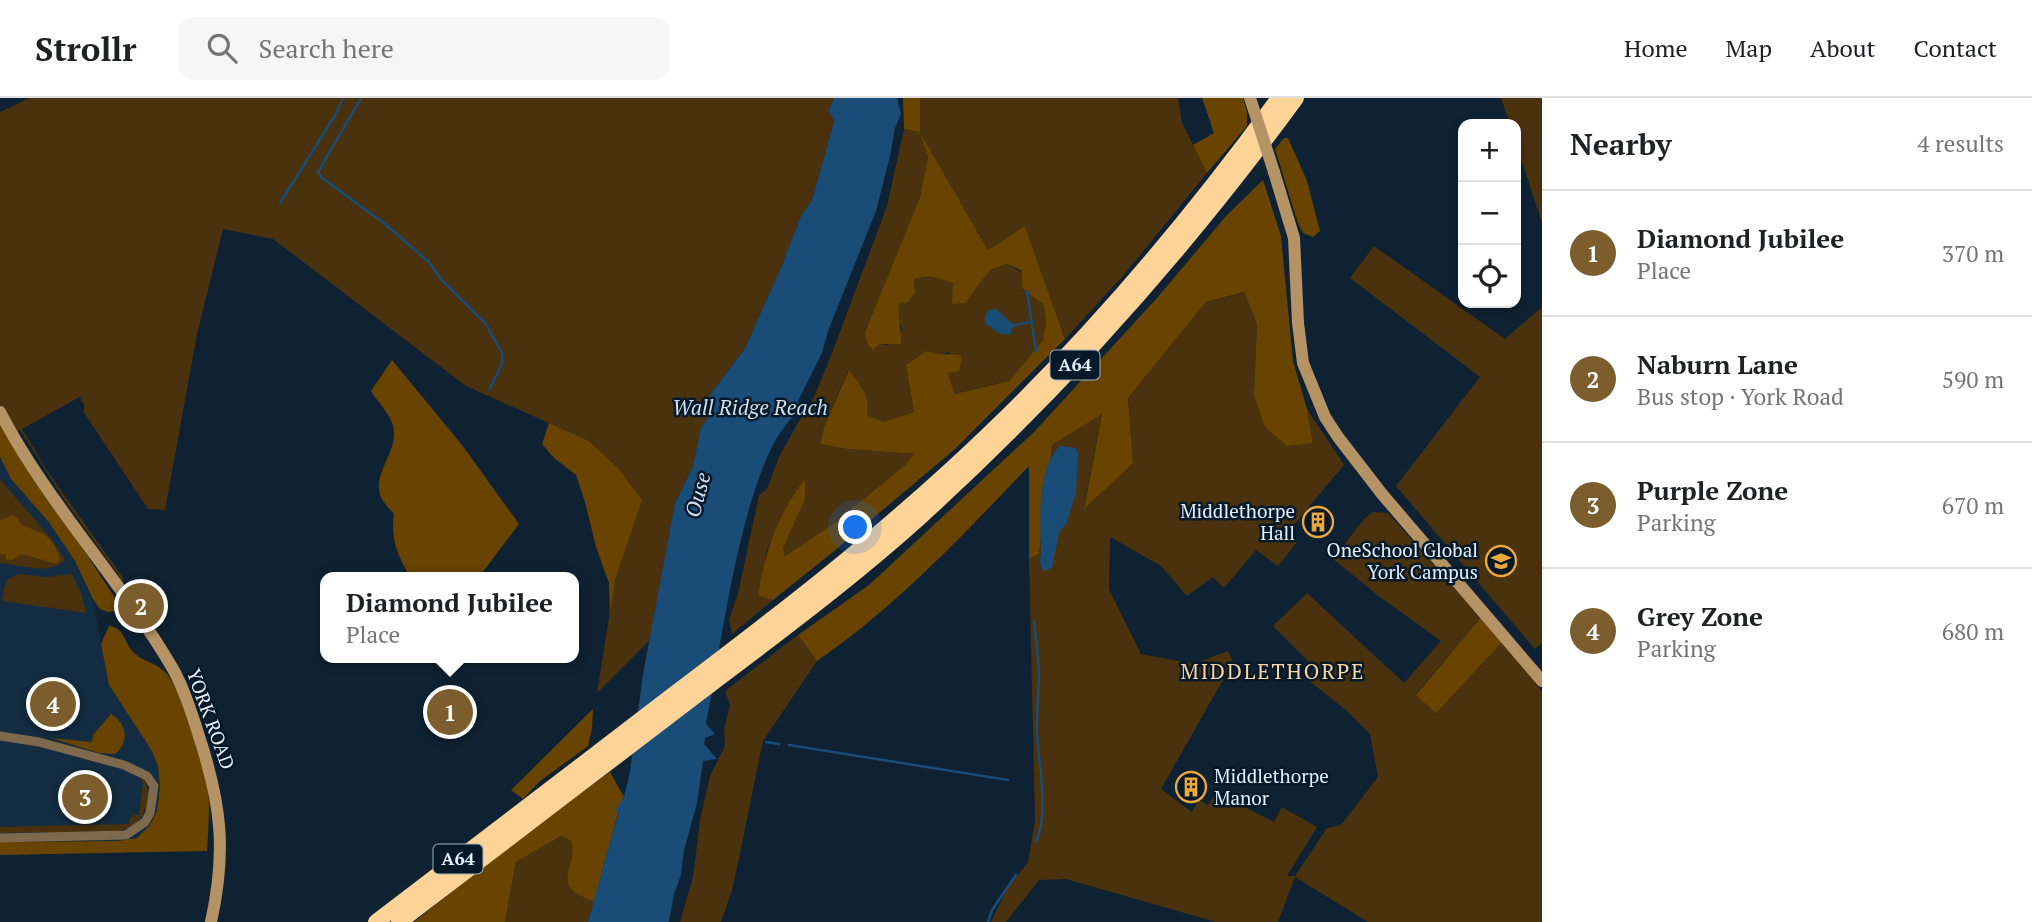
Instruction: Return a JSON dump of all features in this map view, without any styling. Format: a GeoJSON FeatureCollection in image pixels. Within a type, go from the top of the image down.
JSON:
{"type":"FeatureCollection","features":[{"type":"Feature","properties":{"kind":"highway","name":"A64"},"geometry":{"type":"LineString","coordinates":[[816,595],[995,429],[1086,334],[1164,247],[1279,98]]}},
{"type":"Feature","properties":{"kind":"highway","name":"A64"},"geometry":{"type":"LineString","coordinates":[[400,922],[546,802],[917,520],[1005,438],[1098,342],[1175,255],[1249,163],[1296,98]]}},
{"type":"Feature","properties":{"kind":"highway","name":"A64"},"geometry":{"type":"LineString","coordinates":[[376,922],[546,802]]}},
{"type":"Feature","properties":{"kind":"street"},"geometry":{"type":"LineString","coordinates":[[1250,98],[1294,239],[1303,363],[1325,417],[1382,494],[1542,681]]}},
{"type":"Feature","properties":{"kind":"street","name":"YORK ROAD"},"geometry":{"type":"LineString","coordinates":[[0,412],[57,502],[152,636],[174,671],[189,704],[212,775],[219,809],[219,869],[211,922]]}},
{"type":"Feature","properties":{"kind":"street"},"geometry":{"type":"LineString","coordinates":[[0,736],[38,742],[124,765],[147,776],[154,786],[150,813],[145,822],[126,835],[0,838]]}},
{"type":"Feature","properties":{"kind":"shaded area"},"geometry":{"type":"Polygon","coordinates":[[[30,98],[834,98],[829,110],[834,122],[812,200],[801,216],[744,350],[709,396],[707,419],[701,428],[693,466],[675,503],[650,640],[597,693],[615,580],[641,500],[618,468],[589,441],[466,386],[273,239],[223,229],[197,334],[165,510],[148,509],[83,411],[85,406],[80,398],[85,394],[22,429],[48,472],[124,579],[117,584],[120,578],[118,574],[65,501],[20,430],[16,432],[0,404],[0,112],[30,98]]]}},
{"type":"Feature","properties":{"kind":"shaded area"},"geometry":{"type":"Polygon","coordinates":[[[903,98],[920,98],[920,132],[904,129],[903,98]]]}},
{"type":"Feature","properties":{"kind":"shaded area"},"geometry":{"type":"Polygon","coordinates":[[[920,98],[1178,98],[1182,123],[1207,173],[1123,276],[1065,339],[1025,226],[988,250],[923,137],[928,157],[920,197],[865,332],[880,344],[888,345],[902,330],[897,315],[899,304],[907,303],[914,293],[914,279],[934,276],[949,280],[964,303],[990,270],[1007,264],[1025,277],[1044,305],[1046,322],[1043,340],[1009,381],[953,394],[948,373],[950,352],[906,365],[914,412],[883,422],[867,415],[863,388],[848,371],[824,427],[820,444],[847,449],[915,454],[834,523],[785,556],[783,548],[794,493],[767,549],[758,595],[773,600],[732,634],[729,620],[738,594],[759,495],[767,489],[779,457],[799,421],[808,411],[829,361],[887,206],[904,129],[920,132],[920,98]]]}},
{"type":"Feature","properties":{"kind":"shaded area"},"geometry":{"type":"Polygon","coordinates":[[[1202,98],[1243,98],[1247,112],[1247,126],[1207,173],[1193,145],[1214,133],[1202,98]]]}},
{"type":"Feature","properties":{"kind":"shaded area"},"geometry":{"type":"Polygon","coordinates":[[[1501,98],[1542,98],[1542,223],[1521,158],[1521,119],[1508,119],[1501,98]]]}},
{"type":"Feature","properties":{"kind":"shaded area"},"geometry":{"type":"Polygon","coordinates":[[[920,132],[988,250],[1025,226],[1065,339],[955,449],[833,552],[773,600],[758,596],[764,564],[774,534],[787,506],[805,479],[805,499],[783,548],[785,556],[834,523],[905,465],[914,454],[847,449],[820,444],[824,427],[849,370],[866,396],[867,415],[883,422],[914,412],[906,365],[927,351],[962,356],[959,371],[948,373],[954,394],[1009,381],[1043,340],[1046,322],[1044,305],[1023,289],[1021,270],[1007,264],[990,270],[965,303],[952,304],[953,283],[934,277],[914,279],[915,293],[907,303],[899,304],[901,344],[880,344],[873,350],[867,343],[865,332],[920,197],[928,157],[920,132]]]}},
{"type":"Feature","properties":{"kind":"shaded area"},"geometry":{"type":"Polygon","coordinates":[[[1284,138],[1288,138],[1307,181],[1320,231],[1313,237],[1303,233],[1298,223],[1275,149],[1284,138]]]}},
{"type":"Feature","properties":{"kind":"shaded area"},"geometry":{"type":"Polygon","coordinates":[[[1263,180],[1281,236],[1293,361],[1307,409],[1313,443],[1287,446],[1265,427],[1254,395],[1257,324],[1244,292],[1206,302],[1128,398],[1133,463],[1084,509],[1102,414],[1052,445],[1039,554],[1029,559],[1029,466],[954,544],[901,594],[817,661],[798,635],[869,585],[1034,432],[1157,298],[1227,215],[1263,180]]]}},
{"type":"Feature","properties":{"kind":"shaded area","name":"OneSchool Global York Campus"},"geometry":{"type":"Polygon","coordinates":[[[1374,246],[1505,339],[1542,307],[1542,643],[1535,649],[1396,486],[1480,377],[1350,278],[1374,246]]]}},
{"type":"Feature","properties":{"kind":"shaded area"},"geometry":{"type":"Polygon","coordinates":[[[1244,292],[1257,324],[1254,395],[1313,443],[1307,409],[1344,465],[1287,533],[1297,542],[1278,566],[1256,550],[1224,588],[1213,577],[1187,596],[1161,566],[1110,537],[1109,589],[1141,654],[1194,664],[1228,651],[1233,662],[1161,789],[1192,812],[1199,800],[1208,805],[1216,793],[1274,822],[1282,807],[1317,827],[1287,876],[1295,876],[1327,828],[1341,825],[1378,777],[1370,734],[1347,711],[1307,679],[1316,669],[1273,626],[1307,593],[1404,683],[1441,641],[1333,559],[1364,519],[1373,512],[1388,513],[1481,617],[1416,694],[1436,712],[1503,641],[1542,692],[1542,922],[1368,922],[1295,877],[1278,922],[1216,922],[1066,879],[1039,880],[1006,922],[991,922],[1007,889],[1028,862],[1035,821],[1029,559],[1039,554],[1052,445],[1102,413],[1084,507],[1133,463],[1128,398],[1206,302],[1244,292]]]}},
{"type":"Feature","properties":{"kind":"shaded area"},"geometry":{"type":"Polygon","coordinates":[[[392,360],[462,445],[519,524],[483,572],[408,572],[394,539],[394,514],[383,501],[379,489],[381,474],[393,442],[393,428],[389,416],[371,391],[392,360]]]}},
{"type":"Feature","properties":{"kind":"shaded area"},"geometry":{"type":"Polygon","coordinates":[[[0,423],[123,610],[108,612],[100,609],[75,561],[48,521],[11,479],[0,457],[0,423]]]}},
{"type":"Feature","properties":{"kind":"shaded area"},"geometry":{"type":"Polygon","coordinates":[[[549,423],[589,441],[618,468],[642,500],[615,580],[610,615],[609,583],[576,475],[554,458],[542,444],[549,423]]]}},
{"type":"Feature","properties":{"kind":"shaded area"},"geometry":{"type":"Polygon","coordinates":[[[0,457],[11,479],[48,521],[75,561],[93,599],[109,685],[152,751],[158,766],[160,787],[157,811],[150,825],[137,838],[117,841],[0,842],[0,457]]]}},
{"type":"Feature","properties":{"kind":"shaded area"},"geometry":{"type":"Polygon","coordinates":[[[0,479],[51,538],[65,560],[59,565],[44,569],[0,563],[0,479]]]}},
{"type":"Feature","properties":{"kind":"shaded area"},"geometry":{"type":"Polygon","coordinates":[[[12,515],[18,518],[20,524],[50,539],[60,560],[57,564],[22,554],[13,560],[7,560],[5,554],[0,554],[0,520],[12,515]]]}},
{"type":"Feature","properties":{"kind":"shaded area"},"geometry":{"type":"Polygon","coordinates":[[[19,574],[47,577],[72,574],[86,613],[2,601],[8,579],[19,574]]]}},
{"type":"Feature","properties":{"kind":"shaded area"},"geometry":{"type":"Polygon","coordinates":[[[1481,617],[1503,641],[1436,713],[1416,695],[1481,617]]]}},
{"type":"Feature","properties":{"kind":"shaded area"},"geometry":{"type":"Polygon","coordinates":[[[109,626],[121,632],[137,655],[165,672],[180,697],[194,734],[208,790],[207,851],[0,855],[0,842],[117,841],[137,838],[150,825],[157,811],[160,787],[158,766],[152,751],[109,685],[101,644],[109,626]]]}},
{"type":"Feature","properties":{"kind":"shaded area"},"geometry":{"type":"Polygon","coordinates":[[[798,635],[817,661],[763,741],[733,887],[721,922],[680,922],[693,877],[700,820],[710,776],[725,746],[724,729],[730,705],[725,691],[798,635]]]}},
{"type":"Feature","properties":{"kind":"shaded area"},"geometry":{"type":"Polygon","coordinates":[[[593,709],[588,746],[540,781],[523,799],[511,790],[593,709]]]}},
{"type":"Feature","properties":{"kind":"shaded area"},"geometry":{"type":"Polygon","coordinates":[[[111,714],[125,733],[123,744],[115,754],[99,753],[51,738],[92,742],[93,735],[111,714]]]}},
{"type":"Feature","properties":{"kind":"shaded area"},"geometry":{"type":"Polygon","coordinates":[[[610,772],[624,797],[617,809],[594,902],[575,893],[569,886],[567,880],[572,847],[571,841],[561,836],[516,862],[505,922],[414,922],[509,846],[610,772]]]}},
{"type":"Feature","properties":{"kind":"shaded area"},"geometry":{"type":"Polygon","coordinates":[[[140,774],[148,791],[146,808],[136,822],[120,831],[0,833],[0,827],[129,824],[129,819],[139,815],[143,784],[140,774]]]}},
{"type":"Feature","properties":{"kind":"shaded area"},"geometry":{"type":"Polygon","coordinates":[[[561,836],[571,841],[572,847],[567,880],[569,886],[575,893],[594,902],[588,922],[505,922],[516,862],[561,836]]]}},
{"type":"Feature","properties":{"kind":"water","name":"Wall Ridge Reach"},"geometry":{"type":"Polygon","coordinates":[[[834,98],[897,98],[901,114],[895,128],[876,211],[828,331],[822,353],[798,401],[803,410],[782,429],[765,463],[750,505],[727,604],[706,724],[715,734],[705,738],[704,744],[717,759],[703,761],[697,803],[669,922],[588,922],[618,814],[616,809],[624,797],[630,772],[643,674],[675,503],[693,466],[701,428],[707,419],[709,396],[744,350],[801,216],[812,200],[834,122],[829,110],[834,98]]]}},
{"type":"Feature","properties":{"kind":"water"},"geometry":{"type":"Polygon","coordinates":[[[996,309],[1014,325],[1010,335],[998,333],[985,323],[985,315],[989,310],[996,309]]]}},
{"type":"Feature","properties":{"kind":"water"},"geometry":{"type":"Polygon","coordinates":[[[1060,446],[1076,448],[1076,493],[1067,522],[1059,533],[1052,568],[1043,571],[1040,563],[1044,480],[1047,467],[1060,446]]]}},
{"type":"Feature","properties":{"kind":"waterway"},"geometry":{"type":"LineString","coordinates":[[280,203],[343,98]]}},
{"type":"Feature","properties":{"kind":"waterway"},"geometry":{"type":"LineString","coordinates":[[361,98],[318,172],[322,178],[385,224],[430,263],[441,279],[485,323],[502,353],[502,364],[489,390]]}},
{"type":"Feature","properties":{"kind":"waterway"},"geometry":{"type":"LineString","coordinates":[[1027,291],[1036,351]]}},
{"type":"Feature","properties":{"kind":"waterway"},"geometry":{"type":"LineString","coordinates":[[1014,325],[1031,322]]}},
{"type":"Feature","properties":{"kind":"waterway"},"geometry":{"type":"LineString","coordinates":[[1034,622],[1039,671],[1037,735],[1043,804],[1036,842]]}},
{"type":"Feature","properties":{"kind":"waterway"},"geometry":{"type":"LineString","coordinates":[[766,742],[779,744]]}},
{"type":"Feature","properties":{"kind":"waterway"},"geometry":{"type":"LineString","coordinates":[[789,745],[1008,780]]}},
{"type":"Feature","properties":{"kind":"waterway"},"geometry":{"type":"LineString","coordinates":[[988,922],[992,910],[1016,875]]}},
{"type":"Feature","properties":{"kind":"place","name":"Middlethorpe Hall"},"geometry":{"type":"Point","coordinates":[1318,522]}},
{"type":"Feature","properties":{"kind":"place","name":"OneSchool Global York Campus"},"geometry":{"type":"Point","coordinates":[1501,561]}},
{"type":"Feature","properties":{"kind":"place","name":"Naburn Lane"},"geometry":{"type":"Point","coordinates":[141,606]}},
{"type":"Feature","properties":{"kind":"place","name":"Grey Zone"},"geometry":{"type":"Point","coordinates":[53,704]}},
{"type":"Feature","properties":{"kind":"place","name":"Diamond Jubilee"},"geometry":{"type":"Point","coordinates":[450,712]}},
{"type":"Feature","properties":{"kind":"place","name":"Middlethorpe Manor"},"geometry":{"type":"Point","coordinates":[1191,787]}},
{"type":"Feature","properties":{"kind":"place","name":"Purple Zone"},"geometry":{"type":"Point","coordinates":[85,797]}},
{"type":"Feature","properties":{"kind":"district","name":"MIDDLETHORPE"},"geometry":{"type":"Point","coordinates":[1273,672]}},
{"type":"Feature","properties":{"kind":"water label","name":"Ouse"},"geometry":{"type":"Point","coordinates":[698,495]}}]}
